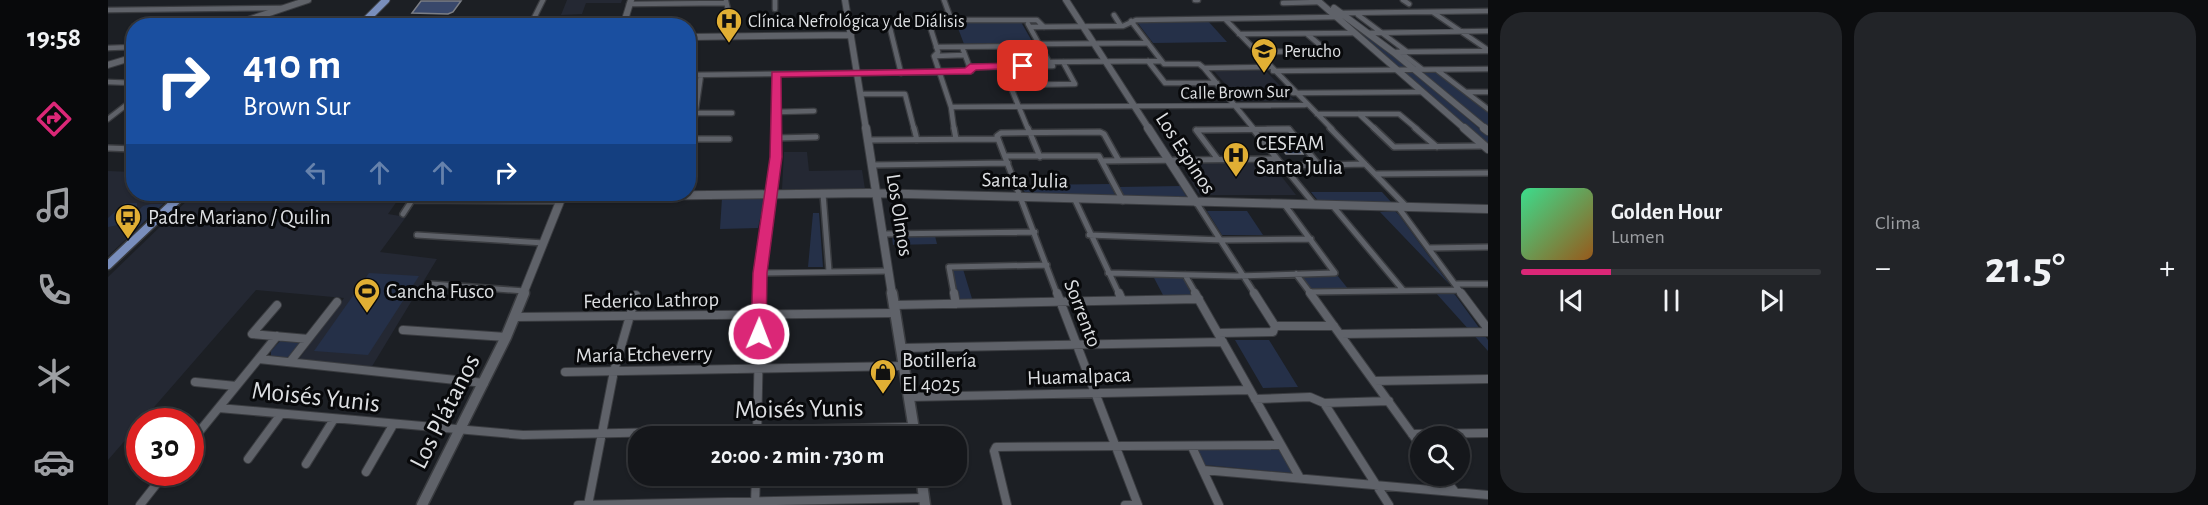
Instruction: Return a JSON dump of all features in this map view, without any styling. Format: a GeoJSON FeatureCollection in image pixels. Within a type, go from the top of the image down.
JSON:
{"type":"FeatureCollection","features":[{"type":"Feature","properties":{"kind":"main road"},"geometry":{"type":"LineString","coordinates":[[368,18],[386,0]]}},
{"type":"Feature","properties":{"kind":"main road"},"geometry":{"type":"LineString","coordinates":[[370,18],[393,0]]}},
{"type":"Feature","properties":{"kind":"main road"},"geometry":{"type":"LineString","coordinates":[[108,265],[176,201]]}},
{"type":"Feature","properties":{"kind":"street"},"geometry":{"type":"LineString","coordinates":[[255,18],[308,0]]}},
{"type":"Feature","properties":{"kind":"street"},"geometry":{"type":"LineString","coordinates":[[534,18],[543,0]]}},
{"type":"Feature","properties":{"kind":"street"},"geometry":{"type":"LineString","coordinates":[[775,0],[775,9]]}},
{"type":"Feature","properties":{"kind":"street","name":"Los Olmos"},"geometry":{"type":"LineString","coordinates":[[845,0],[913,426]]}},
{"type":"Feature","properties":{"kind":"street"},"geometry":{"type":"LineString","coordinates":[[944,0],[951,19]]}},
{"type":"Feature","properties":{"kind":"street","name":"Los Espinos"},"geometry":{"type":"LineString","coordinates":[[1065,0],[1275,326]]}},
{"type":"Feature","properties":{"kind":"street"},"geometry":{"type":"LineString","coordinates":[[1402,0],[1409,4]]}},
{"type":"Feature","properties":{"kind":"street"},"geometry":{"type":"LineString","coordinates":[[625,18],[630,2],[726,2],[730,18],[729,36]]}},
{"type":"Feature","properties":{"kind":"street"},"geometry":{"type":"LineString","coordinates":[[1283,3],[1320,2],[1397,52],[1488,131]]}},
{"type":"Feature","properties":{"kind":"street"},"geometry":{"type":"LineString","coordinates":[[108,10],[285,8]]}},
{"type":"Feature","properties":{"kind":"street"},"geometry":{"type":"LineString","coordinates":[[1030,27],[1122,26],[1131,21],[1488,11]]}},
{"type":"Feature","properties":{"kind":"street"},"geometry":{"type":"LineString","coordinates":[[1433,12],[1488,50]]}},
{"type":"Feature","properties":{"kind":"street"},"geometry":{"type":"LineString","coordinates":[[1114,15],[1122,26]]}},
{"type":"Feature","properties":{"kind":"street"},"geometry":{"type":"LineString","coordinates":[[1339,15],[1354,33],[1486,148]]}},
{"type":"Feature","properties":{"kind":"street"},"geometry":{"type":"LineString","coordinates":[[1358,15],[1406,52]]}},
{"type":"Feature","properties":{"kind":"street"},"geometry":{"type":"LineString","coordinates":[[1225,19],[1293,93],[1375,174],[1402,207],[1428,248],[1487,327]]}},
{"type":"Feature","properties":{"kind":"street"},"geometry":{"type":"LineString","coordinates":[[888,20],[901,73]]}},
{"type":"Feature","properties":{"kind":"street"},"geometry":{"type":"LineString","coordinates":[[928,20],[938,53],[934,56]]}},
{"type":"Feature","properties":{"kind":"street"},"geometry":{"type":"LineString","coordinates":[[1026,20],[1049,62],[1064,64]]}},
{"type":"Feature","properties":{"kind":"street"},"geometry":{"type":"LineString","coordinates":[[849,21],[1039,20],[1044,27]]}},
{"type":"Feature","properties":{"kind":"street"},"geometry":{"type":"LineString","coordinates":[[1131,21],[1161,61],[1166,64],[1199,64],[1204,68],[1256,129],[1276,154],[1277,159],[1315,205]]}},
{"type":"Feature","properties":{"kind":"street"},"geometry":{"type":"LineString","coordinates":[[1368,33],[1488,31]]}},
{"type":"Feature","properties":{"kind":"street"},"geometry":{"type":"LineString","coordinates":[[1255,52],[1327,51],[1307,33]]}},
{"type":"Feature","properties":{"kind":"street"},"geometry":{"type":"LineString","coordinates":[[1239,34],[1354,33]]}},
{"type":"Feature","properties":{"kind":"street"},"geometry":{"type":"LineString","coordinates":[[696,37],[851,35]]}},
{"type":"Feature","properties":{"kind":"street"},"geometry":{"type":"LineString","coordinates":[[936,47],[1148,43]]}},
{"type":"Feature","properties":{"kind":"street"},"geometry":{"type":"LineString","coordinates":[[108,48],[126,47]]}},
{"type":"Feature","properties":{"kind":"street"},"geometry":{"type":"LineString","coordinates":[[962,47],[971,69]]}},
{"type":"Feature","properties":{"kind":"street"},"geometry":{"type":"LineString","coordinates":[[1397,52],[1488,50]]}},
{"type":"Feature","properties":{"kind":"street"},"geometry":{"type":"LineString","coordinates":[[934,56],[965,55]]}},
{"type":"Feature","properties":{"kind":"street"},"geometry":{"type":"LineString","coordinates":[[934,56],[951,107],[956,139]]}},
{"type":"Feature","properties":{"kind":"street"},"geometry":{"type":"LineString","coordinates":[[108,65],[126,59]]}},
{"type":"Feature","properties":{"kind":"street"},"geometry":{"type":"LineString","coordinates":[[1148,61],[1165,83],[1217,83]]}},
{"type":"Feature","properties":{"kind":"street"},"geometry":{"type":"LineString","coordinates":[[696,75],[939,72],[1002,66],[1161,61]]}},
{"type":"Feature","properties":{"kind":"street"},"geometry":{"type":"LineString","coordinates":[[1010,85],[1075,84],[1064,64]]}},
{"type":"Feature","properties":{"kind":"street"},"geometry":{"type":"LineString","coordinates":[[1002,66],[1040,157]]}},
{"type":"Feature","properties":{"kind":"street"},"geometry":{"type":"LineString","coordinates":[[1204,68],[1488,69]]}},
{"type":"Feature","properties":{"kind":"street"},"geometry":{"type":"LineString","coordinates":[[1437,69],[1488,110]]}},
{"type":"Feature","properties":{"kind":"street"},"geometry":{"type":"LineString","coordinates":[[757,426],[760,273],[773,195],[776,74]]}},
{"type":"Feature","properties":{"kind":"street"},"geometry":{"type":"LineString","coordinates":[[701,75],[696,113],[732,113]]}},
{"type":"Feature","properties":{"kind":"street"},"geometry":{"type":"LineString","coordinates":[[108,82],[126,83]]}},
{"type":"Feature","properties":{"kind":"street"},"geometry":{"type":"LineString","coordinates":[[1293,93],[1422,92]]}},
{"type":"Feature","properties":{"kind":"street"},"geometry":{"type":"LineString","coordinates":[[1466,93],[1488,92]]}},
{"type":"Feature","properties":{"kind":"street"},"geometry":{"type":"LineString","coordinates":[[861,94],[906,94],[917,140]]}},
{"type":"Feature","properties":{"kind":"street"},"geometry":{"type":"LineString","coordinates":[[108,119],[126,105]]}},
{"type":"Feature","properties":{"kind":"street","name":"Calle Brown Sur"},"geometry":{"type":"LineString","coordinates":[[951,107],[1305,105]]}},
{"type":"Feature","properties":{"kind":"street"},"geometry":{"type":"LineString","coordinates":[[776,112],[814,111]]}},
{"type":"Feature","properties":{"kind":"street"},"geometry":{"type":"LineString","coordinates":[[1316,114],[1401,114],[1437,147]]}},
{"type":"Feature","properties":{"kind":"street"},"geometry":{"type":"LineString","coordinates":[[1359,114],[1394,147],[1486,148]]}},
{"type":"Feature","properties":{"kind":"street"},"geometry":{"type":"LineString","coordinates":[[1218,158],[1196,130],[1289,129],[1319,165]]}},
{"type":"Feature","properties":{"kind":"street"},"geometry":{"type":"LineString","coordinates":[[868,140],[956,139],[1030,132],[1101,132],[1119,161]]}},
{"type":"Feature","properties":{"kind":"street","name":"Sorrento"},"geometry":{"type":"LineString","coordinates":[[998,136],[1138,505]]}},
{"type":"Feature","properties":{"kind":"street"},"geometry":{"type":"LineString","coordinates":[[776,138],[816,137]]}},
{"type":"Feature","properties":{"kind":"street"},"geometry":{"type":"LineString","coordinates":[[696,139],[729,139]]}},
{"type":"Feature","properties":{"kind":"street"},"geometry":{"type":"LineString","coordinates":[[108,148],[126,149]]}},
{"type":"Feature","properties":{"kind":"street"},"geometry":{"type":"LineString","coordinates":[[1005,156],[1119,161],[1277,159]]}},
{"type":"Feature","properties":{"kind":"street"},"geometry":{"type":"LineString","coordinates":[[1101,159],[1122,201]]}},
{"type":"Feature","properties":{"kind":"street"},"geometry":{"type":"LineString","coordinates":[[872,165],[1008,163]]}},
{"type":"Feature","properties":{"kind":"street"},"geometry":{"type":"LineString","coordinates":[[1283,166],[1365,164]]}},
{"type":"Feature","properties":{"kind":"street"},"geometry":{"type":"LineString","coordinates":[[1375,174],[1488,173]]}},
{"type":"Feature","properties":{"kind":"street"},"geometry":{"type":"LineString","coordinates":[[822,194],[829,272]]}},
{"type":"Feature","properties":{"kind":"street","name":"Santa Julia"},"geometry":{"type":"LineString","coordinates":[[696,195],[876,194],[1488,209]]}},
{"type":"Feature","properties":{"kind":"street"},"geometry":{"type":"LineString","coordinates":[[1075,200],[1089,235],[1122,300]]}},
{"type":"Feature","properties":{"kind":"street"},"geometry":{"type":"LineString","coordinates":[[403,213],[410,201]]}},
{"type":"Feature","properties":{"kind":"street"},"geometry":{"type":"LineString","coordinates":[[460,201],[506,201]]}},
{"type":"Feature","properties":{"kind":"street","name":"Los Plátanos"},"geometry":{"type":"LineString","coordinates":[[422,505],[506,337],[560,201]]}},
{"type":"Feature","properties":{"kind":"street"},"geometry":{"type":"LineString","coordinates":[[1108,273],[1185,275],[1336,273],[1284,204]]}},
{"type":"Feature","properties":{"kind":"street"},"geometry":{"type":"LineString","coordinates":[[1332,206],[1403,291]]}},
{"type":"Feature","properties":{"kind":"street"},"geometry":{"type":"LineString","coordinates":[[883,234],[1035,232]]}},
{"type":"Feature","properties":{"kind":"street"},"geometry":{"type":"LineString","coordinates":[[417,235],[544,243]]}},
{"type":"Feature","properties":{"kind":"street"},"geometry":{"type":"LineString","coordinates":[[1089,235],[1311,239]]}},
{"type":"Feature","properties":{"kind":"street"},"geometry":{"type":"LineString","coordinates":[[1428,248],[1488,247]]}},
{"type":"Feature","properties":{"kind":"street"},"geometry":{"type":"LineString","coordinates":[[956,304],[949,267],[1047,265]]}},
{"type":"Feature","properties":{"kind":"street"},"geometry":{"type":"LineString","coordinates":[[760,273],[888,271]]}},
{"type":"Feature","properties":{"kind":"street"},"geometry":{"type":"LineString","coordinates":[[1296,274],[1410,431]]}},
{"type":"Feature","properties":{"kind":"street"},"geometry":{"type":"LineString","coordinates":[[1185,275],[1300,478]]}},
{"type":"Feature","properties":{"kind":"street"},"geometry":{"type":"LineString","coordinates":[[431,284],[525,291]]}},
{"type":"Feature","properties":{"kind":"street"},"geometry":{"type":"LineString","coordinates":[[1309,292],[1403,291],[1488,284]]}},
{"type":"Feature","properties":{"kind":"street"},"geometry":{"type":"LineString","coordinates":[[588,505],[614,371],[636,295]]}},
{"type":"Feature","properties":{"kind":"street","name":"Federico Lathrop"},"geometry":{"type":"LineString","coordinates":[[515,317],[629,318],[759,315],[956,304],[1198,299]]}},
{"type":"Feature","properties":{"kind":"street"},"geometry":{"type":"LineString","coordinates":[[290,362],[337,302]]}},
{"type":"Feature","properties":{"kind":"street"},"geometry":{"type":"LineString","coordinates":[[276,305],[252,334],[308,339]]}},
{"type":"Feature","properties":{"kind":"street"},"geometry":{"type":"LineString","coordinates":[[1218,333],[1274,332],[1275,326],[1334,326]]}},
{"type":"Feature","properties":{"kind":"street"},"geometry":{"type":"LineString","coordinates":[[1340,334],[1487,327]]}},
{"type":"Feature","properties":{"kind":"street","name":"Los Plátanos"},"geometry":{"type":"LineString","coordinates":[[403,330],[506,337]]}},
{"type":"Feature","properties":{"kind":"street"},"geometry":{"type":"LineString","coordinates":[[204,426],[278,336]]}},
{"type":"Feature","properties":{"kind":"street"},"geometry":{"type":"LineString","coordinates":[[901,348],[1223,342]]}},
{"type":"Feature","properties":{"kind":"street"},"geometry":{"type":"LineString","coordinates":[[259,359],[484,383]]}},
{"type":"Feature","properties":{"kind":"street","name":"María Etcheverry"},"geometry":{"type":"LineString","coordinates":[[565,372],[903,366]]}},
{"type":"Feature","properties":{"kind":"street"},"geometry":{"type":"LineString","coordinates":[[1374,381],[1488,379]]}},
{"type":"Feature","properties":{"kind":"street"},"geometry":{"type":"LineString","coordinates":[[195,382],[236,386]]}},
{"type":"Feature","properties":{"kind":"street","name":"Huamalpaca"},"geometry":{"type":"LineString","coordinates":[[908,397],[1250,390]]}},
{"type":"Feature","properties":{"kind":"street"},"geometry":{"type":"LineString","coordinates":[[1255,399],[1310,397],[1324,403],[1389,401]]}},
{"type":"Feature","properties":{"kind":"street"},"geometry":{"type":"LineString","coordinates":[[1324,403],[1389,505]]}},
{"type":"Feature","properties":{"kind":"street","name":"Moisés Yunis"},"geometry":{"type":"LineString","coordinates":[[219,408],[523,435],[628,434]]}},
{"type":"Feature","properties":{"kind":"street"},"geometry":{"type":"LineString","coordinates":[[248,459],[281,414]]}},
{"type":"Feature","properties":{"kind":"street"},"geometry":{"type":"LineString","coordinates":[[306,464],[334,419]]}},
{"type":"Feature","properties":{"kind":"street"},"geometry":{"type":"LineString","coordinates":[[366,472],[393,425]]}},
{"type":"Feature","properties":{"kind":"street"},"geometry":{"type":"LineString","coordinates":[[1470,433],[1488,433]]}},
{"type":"Feature","properties":{"kind":"street"},"geometry":{"type":"LineString","coordinates":[[1006,505],[994,448],[1281,445]]}},
{"type":"Feature","properties":{"kind":"street"},"geometry":{"type":"LineString","coordinates":[[1192,447],[1219,505]]}},
{"type":"Feature","properties":{"kind":"street"},"geometry":{"type":"LineString","coordinates":[[1203,470],[1488,495]]}},
{"type":"Feature","properties":{"kind":"street"},"geometry":{"type":"LineString","coordinates":[[140,505],[155,486]]}},
{"type":"Feature","properties":{"kind":"street"},"geometry":{"type":"LineString","coordinates":[[755,503],[756,486]]}},
{"type":"Feature","properties":{"kind":"street"},"geometry":{"type":"LineString","coordinates":[[578,505],[925,501],[923,486]]}},
{"type":"Feature","properties":{"kind":"street"},"geometry":{"type":"LineString","coordinates":[[1450,486],[1455,492]]}},
{"type":"Feature","properties":{"kind":"street"},"geometry":{"type":"LineString","coordinates":[[1125,505],[1138,505]]}},
{"type":"Feature","properties":{"kind":"shaded area"},"geometry":{"type":"Polygon","coordinates":[[[567,0],[622,0],[621,3],[586,3],[582,14],[561,15],[567,0]]]}},
{"type":"Feature","properties":{"kind":"shaded area"},"geometry":{"type":"Polygon","coordinates":[[[1338,13],[1367,33],[1488,136],[1488,146],[1338,13]]]}},
{"type":"Feature","properties":{"kind":"shaded area"},"geometry":{"type":"Polygon","coordinates":[[[1208,21],[1227,42],[1153,43],[1137,22],[1208,21]]]}},
{"type":"Feature","properties":{"kind":"shaded area"},"geometry":{"type":"Polygon","coordinates":[[[1021,22],[1033,43],[964,44],[956,23],[1021,22]]]}},
{"type":"Feature","properties":{"kind":"shaded area"},"geometry":{"type":"Polygon","coordinates":[[[1265,70],[1294,100],[1240,101],[1214,71],[1265,70]]]}},
{"type":"Feature","properties":{"kind":"shaded area"},"geometry":{"type":"Polygon","coordinates":[[[1437,71],[1488,112],[1488,127],[1422,72],[1437,71]]]}},
{"type":"Feature","properties":{"kind":"shaded area"},"geometry":{"type":"Polygon","coordinates":[[[784,152],[807,152],[809,171],[862,170],[865,189],[782,189],[784,152]]]}},
{"type":"Feature","properties":{"kind":"shaded area","name":"CESFAM Santa Julia"},"geometry":{"type":"Polygon","coordinates":[[[1265,160],[1271,163],[1296,195],[1203,195],[1198,193],[1181,163],[1265,160]]]}},
{"type":"Feature","properties":{"kind":"shaded area"},"geometry":{"type":"Polygon","coordinates":[[[108,171],[126,172],[126,201],[167,201],[108,256],[108,171]]]}},
{"type":"Feature","properties":{"kind":"shaded area"},"geometry":{"type":"Polygon","coordinates":[[[1110,184],[1116,197],[1025,193],[1022,185],[1110,184]]]}},
{"type":"Feature","properties":{"kind":"shaded area"},"geometry":{"type":"Polygon","coordinates":[[[1180,186],[1188,199],[1125,198],[1119,187],[1180,186]]]}},
{"type":"Feature","properties":{"kind":"shaded area"},"geometry":{"type":"Polygon","coordinates":[[[1311,192],[1382,192],[1392,203],[1320,203],[1311,192]]]}},
{"type":"Feature","properties":{"kind":"shaded area"},"geometry":{"type":"Polygon","coordinates":[[[765,197],[758,228],[720,229],[722,198],[765,197]]]}},
{"type":"Feature","properties":{"kind":"shaded area"},"geometry":{"type":"Polygon","coordinates":[[[187,201],[397,201],[388,214],[406,217],[380,252],[437,259],[371,368],[299,359],[344,298],[256,290],[153,408],[126,408],[126,439],[108,460],[108,277],[187,201]]]}},
{"type":"Feature","properties":{"kind":"shaded area"},"geometry":{"type":"Polygon","coordinates":[[[125,203],[137,203],[137,207],[118,225],[108,227],[108,218],[125,203]]]}},
{"type":"Feature","properties":{"kind":"shaded area"},"geometry":{"type":"Polygon","coordinates":[[[163,204],[134,231],[128,231],[124,224],[143,206],[163,204]]]}},
{"type":"Feature","properties":{"kind":"shaded area"},"geometry":{"type":"Polygon","coordinates":[[[1207,211],[1247,211],[1263,235],[1222,235],[1207,211]]]}},
{"type":"Feature","properties":{"kind":"shaded area"},"geometry":{"type":"Polygon","coordinates":[[[1395,211],[1399,215],[1450,285],[1380,212],[1395,211]]]}},
{"type":"Feature","properties":{"kind":"shaded area"},"geometry":{"type":"Polygon","coordinates":[[[813,213],[819,213],[823,267],[808,267],[813,213]]]}},
{"type":"Feature","properties":{"kind":"shaded area"},"geometry":{"type":"Polygon","coordinates":[[[935,236],[937,244],[893,245],[892,237],[935,236]]]}},
{"type":"Feature","properties":{"kind":"shaded area"},"geometry":{"type":"Polygon","coordinates":[[[950,269],[963,269],[973,302],[959,302],[950,269]]]}},
{"type":"Feature","properties":{"kind":"shaded area","name":"Cancha Fusco"},"geometry":{"type":"Polygon","coordinates":[[[369,273],[419,276],[368,355],[314,351],[369,273]]]}},
{"type":"Feature","properties":{"kind":"shaded area"},"geometry":{"type":"Polygon","coordinates":[[[1337,275],[1349,290],[1312,290],[1301,276],[1337,275]]]}},
{"type":"Feature","properties":{"kind":"shaded area"},"geometry":{"type":"Polygon","coordinates":[[[1153,276],[1182,276],[1193,297],[1164,297],[1153,276]]]}},
{"type":"Feature","properties":{"kind":"shaded area"},"geometry":{"type":"Polygon","coordinates":[[[1435,292],[1452,292],[1456,296],[1488,340],[1488,351],[1435,292]]]}},
{"type":"Feature","properties":{"kind":"shaded area"},"geometry":{"type":"Polygon","coordinates":[[[281,340],[298,342],[301,345],[289,358],[271,357],[271,351],[281,340]]]}},
{"type":"Feature","properties":{"kind":"shaded area"},"geometry":{"type":"Polygon","coordinates":[[[1235,340],[1269,340],[1298,387],[1263,388],[1235,340]]]}},
{"type":"Feature","properties":{"kind":"shaded area"},"geometry":{"type":"Polygon","coordinates":[[[1279,449],[1292,473],[1205,465],[1198,450],[1279,449]]]}},
{"type":"Feature","properties":{"kind":"building"},"geometry":{"type":"Polygon","coordinates":[[[421,1],[461,1],[453,12],[448,14],[412,13],[421,1]]]}},
{"type":"Feature","properties":{"kind":"building"},"geometry":{"type":"Polygon","coordinates":[[[1270,135],[1287,135],[1303,154],[1286,154],[1270,135]]]}},
{"type":"Feature","properties":{"kind":"place","name":"Clínica Nefrológica y de Diálisis"},"geometry":{"type":"Point","coordinates":[729,44]}},
{"type":"Feature","properties":{"kind":"place","name":"Perucho"},"geometry":{"type":"Point","coordinates":[1264,74]}},
{"type":"Feature","properties":{"kind":"place","name":"CESFAM Santa Julia"},"geometry":{"type":"Point","coordinates":[1236,178]}},
{"type":"Feature","properties":{"kind":"place","name":"Padre Mariano / Quilin"},"geometry":{"type":"Point","coordinates":[128,240]}},
{"type":"Feature","properties":{"kind":"place","name":"Cancha Fusco"},"geometry":{"type":"Point","coordinates":[367,314]}},
{"type":"Feature","properties":{"kind":"place","name":"Botillería El 4025"},"geometry":{"type":"Point","coordinates":[883,395]}},
{"type":"Feature","properties":{"kind":"route"},"geometry":{"type":"LineString","coordinates":[[759,334],[760,273],[776,157],[776,74],[971,71],[970,67],[1023,66]]}}]}
